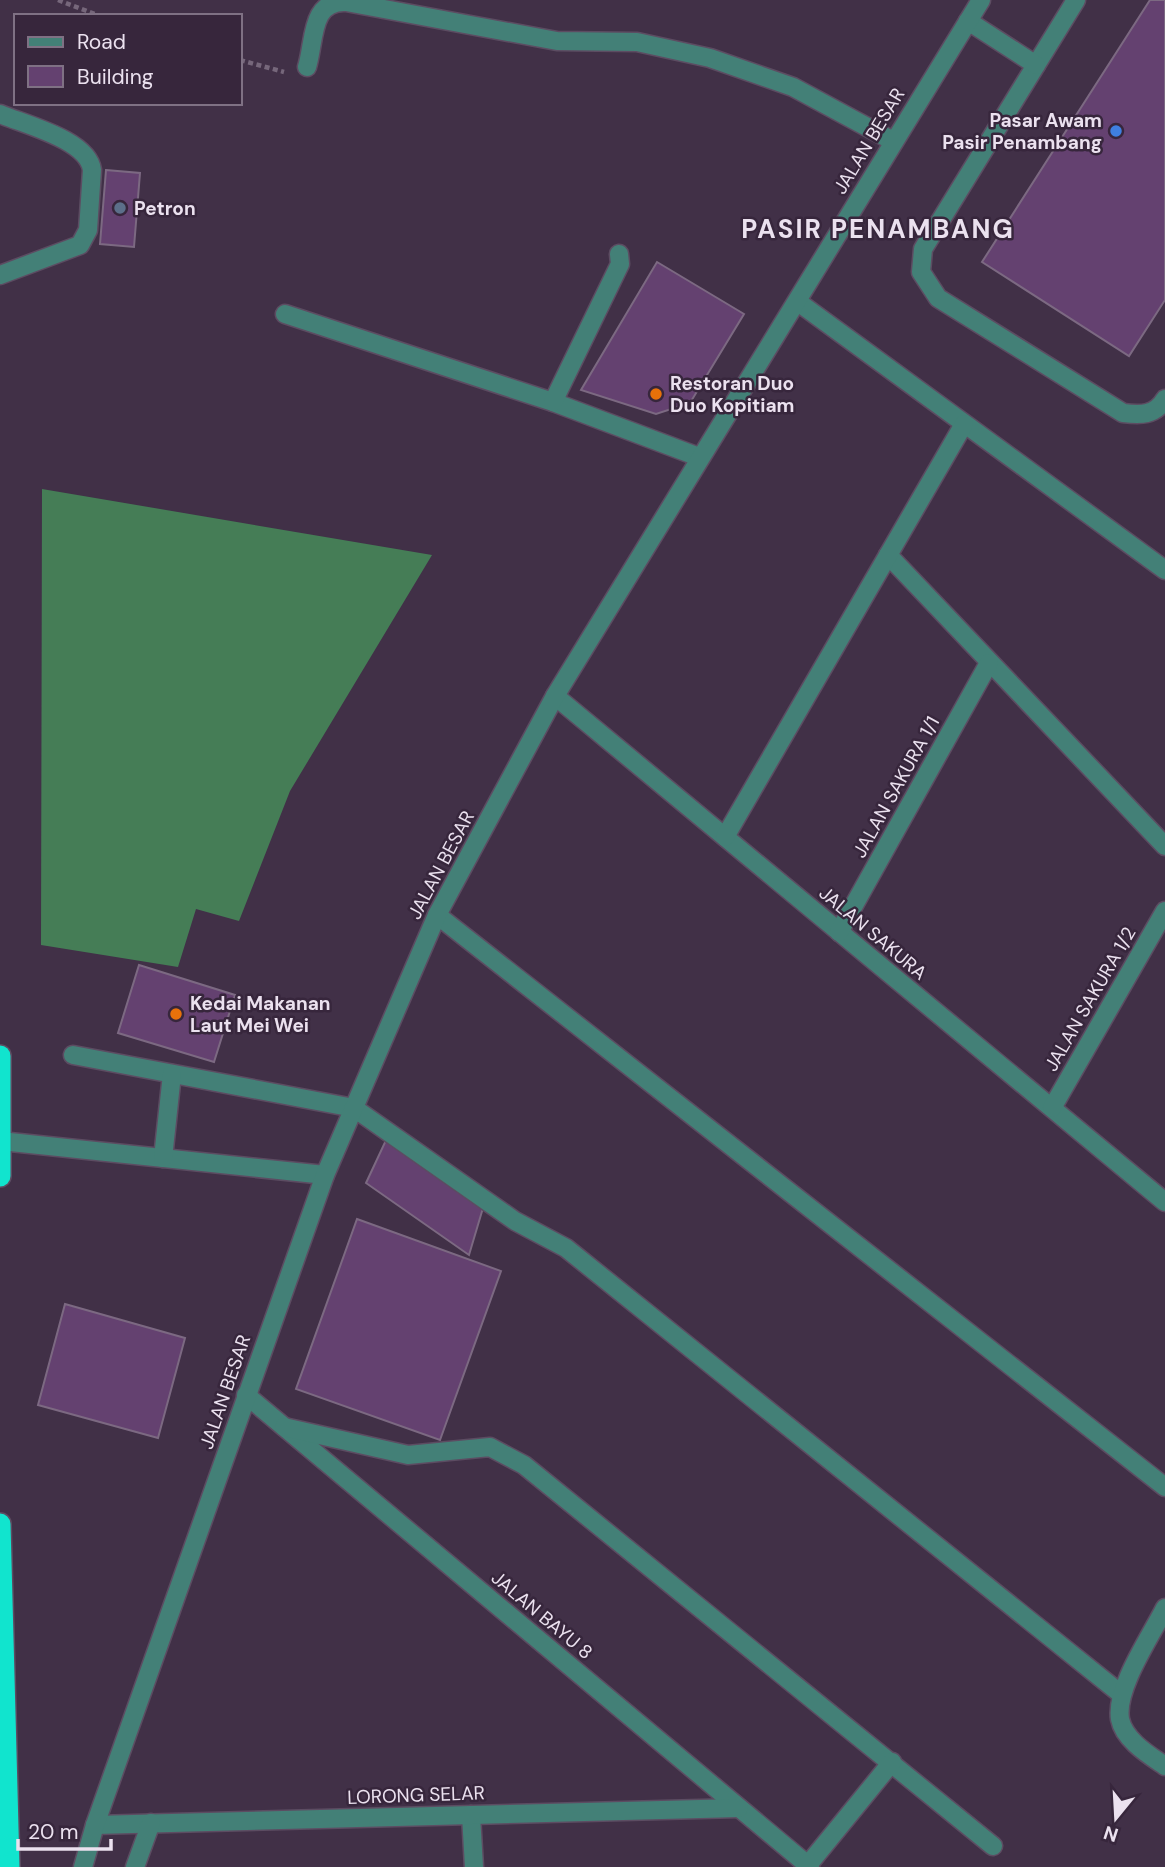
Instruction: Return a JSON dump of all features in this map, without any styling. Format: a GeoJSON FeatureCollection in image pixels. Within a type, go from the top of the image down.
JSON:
{"type":"FeatureCollection","features":[{"type":"Feature","properties":{"kind":"highway"},"geometry":{"type":"LineString","coordinates":[[0,1056],[0,1176]]}},
{"type":"Feature","properties":{"kind":"highway"},"geometry":{"type":"LineString","coordinates":[[0,1524],[9,1867]]}},
{"type":"Feature","properties":{"kind":"street","name":"JALAN BESAR"},"geometry":{"type":"LineString","coordinates":[[83,1867],[95,1825],[325,1175],[437,915],[555,696],[981,0]]}},
{"type":"Feature","properties":{"kind":"street"},"geometry":{"type":"LineString","coordinates":[[1076,0],[923,249],[921,272],[937,298],[1123,413],[1144,416],[1160,407],[1165,399]]}},
{"type":"Feature","properties":{"kind":"street"},"geometry":{"type":"LineString","coordinates":[[307,67],[322,8],[331,2],[346,2],[557,41],[637,42],[710,58],[793,87],[893,141]]}},
{"type":"Feature","properties":{"kind":"street"},"geometry":{"type":"LineString","coordinates":[[968,21],[1037,65]]}},
{"type":"Feature","properties":{"kind":"street"},"geometry":{"type":"LineString","coordinates":[[0,114],[78,147],[91,160],[92,170],[88,230],[80,245],[0,275]]}},
{"type":"Feature","properties":{"kind":"street"},"geometry":{"type":"LineString","coordinates":[[553,402],[620,264],[620,254]]}},
{"type":"Feature","properties":{"kind":"street"},"geometry":{"type":"LineString","coordinates":[[798,302],[1165,570]]}},
{"type":"Feature","properties":{"kind":"street"},"geometry":{"type":"LineString","coordinates":[[285,314],[553,402],[699,457]]}},
{"type":"Feature","properties":{"kind":"street"},"geometry":{"type":"LineString","coordinates":[[725,838],[964,424]]}},
{"type":"Feature","properties":{"kind":"street"},"geometry":{"type":"LineString","coordinates":[[888,555],[1165,846]]}},
{"type":"Feature","properties":{"kind":"street","name":"JALAN SAKURA 1/1"},"geometry":{"type":"LineString","coordinates":[[839,932],[989,663]]}},
{"type":"Feature","properties":{"kind":"street","name":"JALAN SAKURA"},"geometry":{"type":"LineString","coordinates":[[555,696],[1165,1202]]}},
{"type":"Feature","properties":{"kind":"street","name":"JALAN SAKURA 1/2"},"geometry":{"type":"LineString","coordinates":[[1052,1108],[1165,911]]}},
{"type":"Feature","properties":{"kind":"street"},"geometry":{"type":"LineString","coordinates":[[437,915],[1165,1487]]}},
{"type":"Feature","properties":{"kind":"street"},"geometry":{"type":"LineString","coordinates":[[73,1055],[354,1108],[515,1221],[566,1248],[1121,1694]]}},
{"type":"Feature","properties":{"kind":"street"},"geometry":{"type":"LineString","coordinates":[[163,1158],[172,1074]]}},
{"type":"Feature","properties":{"kind":"street"},"geometry":{"type":"LineString","coordinates":[[0,1141],[325,1175]]}},
{"type":"Feature","properties":{"kind":"street","name":"JALAN BAYU 8"},"geometry":{"type":"LineString","coordinates":[[246,1395],[809,1866]]}},
{"type":"Feature","properties":{"kind":"street"},"geometry":{"type":"LineString","coordinates":[[284,1427],[408,1455],[489,1447],[524,1465],[993,1846]]}},
{"type":"Feature","properties":{"kind":"street"},"geometry":{"type":"LineString","coordinates":[[1165,1608],[1121,1694],[1120,1721],[1138,1747],[1165,1766]]}},
{"type":"Feature","properties":{"kind":"street"},"geometry":{"type":"LineString","coordinates":[[809,1866],[892,1762]]}},
{"type":"Feature","properties":{"kind":"street","name":"LORONG SELAR"},"geometry":{"type":"LineString","coordinates":[[95,1825],[739,1808]]}},
{"type":"Feature","properties":{"kind":"street"},"geometry":{"type":"LineString","coordinates":[[471,1815],[474,1867]]}},
{"type":"Feature","properties":{"kind":"street"},"geometry":{"type":"LineString","coordinates":[[135,1867],[151,1823]]}},
{"type":"Feature","properties":{"kind":"path"},"geometry":{"type":"LineString","coordinates":[[58,0],[95,14]]}},
{"type":"Feature","properties":{"kind":"path"},"geometry":{"type":"LineString","coordinates":[[242,61],[290,74],[301,73],[307,67]]}},
{"type":"Feature","properties":{"kind":"green space"},"geometry":{"type":"Polygon","coordinates":[[[42,489],[432,555],[290,791],[239,921],[196,909],[178,967],[41,945],[42,489]]]}},
{"type":"Feature","properties":{"kind":"building","name":"Pasar Awam Pasir Penambang"},"geometry":{"type":"Polygon","coordinates":[[[1150,0],[1165,0],[1165,300],[1129,356],[982,262],[1150,0]]]}},
{"type":"Feature","properties":{"kind":"building","name":"Petron"},"geometry":{"type":"Polygon","coordinates":[[[106,170],[140,173],[134,247],[100,244],[106,170]]]}},
{"type":"Feature","properties":{"kind":"building"},"geometry":{"type":"Polygon","coordinates":[[[657,262],[744,314],[690,403],[656,414],[581,390],[657,262]]]}},
{"type":"Feature","properties":{"kind":"building","name":"Kedai Makanan Laut Mei Wei"},"geometry":{"type":"Polygon","coordinates":[[[139,965],[235,995],[214,1062],[118,1033],[139,965]]]}},
{"type":"Feature","properties":{"kind":"building"},"geometry":{"type":"Polygon","coordinates":[[[387,1138],[483,1208],[469,1255],[366,1183],[387,1138]]]}},
{"type":"Feature","properties":{"kind":"building"},"geometry":{"type":"Polygon","coordinates":[[[357,1219],[501,1271],[440,1440],[296,1389],[357,1219]]]}},
{"type":"Feature","properties":{"kind":"building"},"geometry":{"type":"Polygon","coordinates":[[[65,1304],[185,1338],[158,1438],[38,1405],[65,1304]]]}},
{"type":"Feature","properties":{"kind":"place","name":"Pasar Awam Pasir Penambang"},"geometry":{"type":"Point","coordinates":[1116,131]}},
{"type":"Feature","properties":{"kind":"place","name":"Petron"},"geometry":{"type":"Point","coordinates":[120,208]}},
{"type":"Feature","properties":{"kind":"place","name":"Restoran Duo Duo Kopitiam"},"geometry":{"type":"Point","coordinates":[656,394]}},
{"type":"Feature","properties":{"kind":"place","name":"Kedai Makanan Laut Mei Wei"},"geometry":{"type":"Point","coordinates":[176,1014]}},
{"type":"Feature","properties":{"kind":"district","name":"PASIR PENAMBANG"},"geometry":{"type":"Point","coordinates":[878,229]}}]}
